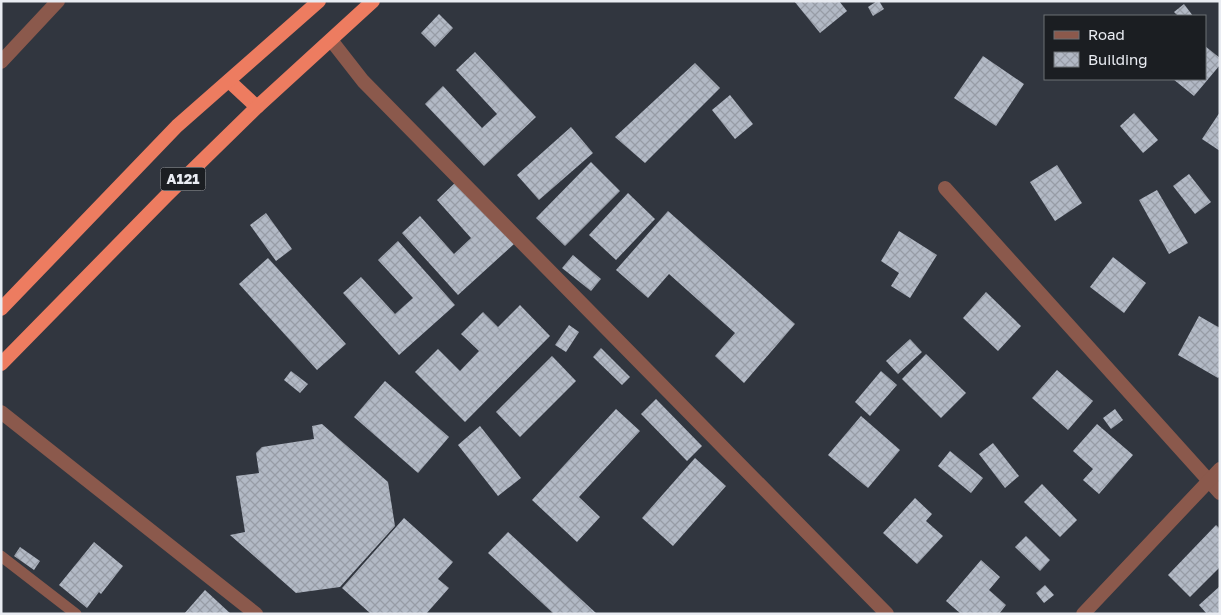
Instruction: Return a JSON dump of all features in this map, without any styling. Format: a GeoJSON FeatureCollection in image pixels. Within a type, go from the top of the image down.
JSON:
{"type":"FeatureCollection","features":[{"type":"Feature","properties":{"kind":"highway","name":"A121"},"geometry":{"type":"LineString","coordinates":[[1,310],[177,126],[318,1]]}},
{"type":"Feature","properties":{"kind":"highway","name":"A121"},"geometry":{"type":"LineString","coordinates":[[1,364],[167,195],[257,107],[373,1]]}},
{"type":"Feature","properties":{"kind":"highway"},"geometry":{"type":"LineString","coordinates":[[229,81],[257,107]]}},
{"type":"Feature","properties":{"kind":"street"},"geometry":{"type":"LineString","coordinates":[[1,62],[58,1]]}},
{"type":"Feature","properties":{"kind":"street"},"geometry":{"type":"LineString","coordinates":[[331,40],[363,81],[887,614]]}},
{"type":"Feature","properties":{"kind":"street"},"geometry":{"type":"LineString","coordinates":[[945,188],[1220,493]]}},
{"type":"Feature","properties":{"kind":"street"},"geometry":{"type":"LineString","coordinates":[[1,412],[256,614]]}},
{"type":"Feature","properties":{"kind":"street"},"geometry":{"type":"LineString","coordinates":[[1082,614],[1220,469]]}},
{"type":"Feature","properties":{"kind":"lane"},"geometry":{"type":"LineString","coordinates":[[1,556],[76,614]]}},
{"type":"Feature","properties":{"kind":"building"},"geometry":{"type":"Polygon","coordinates":[[[794,1],[839,1],[847,11],[820,33],[794,1]]]}},
{"type":"Feature","properties":{"kind":"building"},"geometry":{"type":"Polygon","coordinates":[[[879,1],[884,9],[873,16],[868,7],[879,1]]]}},
{"type":"Feature","properties":{"kind":"building"},"geometry":{"type":"Polygon","coordinates":[[[1184,4],[1192,15],[1177,15],[1174,12],[1184,4]]]}},
{"type":"Feature","properties":{"kind":"building"},"geometry":{"type":"Polygon","coordinates":[[[439,14],[453,28],[435,47],[421,33],[439,14]]]}},
{"type":"Feature","properties":{"kind":"building"},"geometry":{"type":"Polygon","coordinates":[[[1206,47],[1220,58],[1220,65],[1194,96],[1174,80],[1206,80],[1206,47]]]}},
{"type":"Feature","properties":{"kind":"building"},"geometry":{"type":"Polygon","coordinates":[[[475,52],[536,117],[484,166],[425,104],[443,86],[482,128],[497,114],[456,70],[475,52]]]}},
{"type":"Feature","properties":{"kind":"building"},"geometry":{"type":"Polygon","coordinates":[[[983,56],[1024,84],[996,126],[954,98],[983,56]]]}},
{"type":"Feature","properties":{"kind":"building"},"geometry":{"type":"Polygon","coordinates":[[[695,63],[720,88],[645,163],[615,137],[695,63]]]}},
{"type":"Feature","properties":{"kind":"building"},"geometry":{"type":"Polygon","coordinates":[[[730,95],[753,124],[735,139],[712,110],[730,95]]]}},
{"type":"Feature","properties":{"kind":"building"},"geometry":{"type":"Polygon","coordinates":[[[1220,112],[1220,151],[1202,139],[1220,112]]]}},
{"type":"Feature","properties":{"kind":"building"},"geometry":{"type":"Polygon","coordinates":[[[1134,113],[1158,140],[1143,153],[1120,126],[1134,113]]]}},
{"type":"Feature","properties":{"kind":"building"},"geometry":{"type":"Polygon","coordinates":[[[571,127],[593,153],[539,200],[517,175],[571,127]]]}},
{"type":"Feature","properties":{"kind":"building"},"geometry":{"type":"Polygon","coordinates":[[[591,162],[620,191],[565,246],[536,218],[591,162]]]}},
{"type":"Feature","properties":{"kind":"building"},"geometry":{"type":"Polygon","coordinates":[[[1057,165],[1082,203],[1055,221],[1030,182],[1057,165]]]}},
{"type":"Feature","properties":{"kind":"building"},"geometry":{"type":"Polygon","coordinates":[[[1189,174],[1211,202],[1195,214],[1173,186],[1189,174]]]}},
{"type":"Feature","properties":{"kind":"building"},"geometry":{"type":"Polygon","coordinates":[[[457,181],[514,244],[458,295],[402,233],[420,216],[454,254],[471,238],[437,200],[457,181]]]}},
{"type":"Feature","properties":{"kind":"building"},"geometry":{"type":"Polygon","coordinates":[[[1157,190],[1188,243],[1169,254],[1139,200],[1157,190]]]}},
{"type":"Feature","properties":{"kind":"building"},"geometry":{"type":"Polygon","coordinates":[[[628,193],[655,219],[616,260],[589,235],[628,193]]]}},
{"type":"Feature","properties":{"kind":"building"},"geometry":{"type":"Polygon","coordinates":[[[668,211],[795,324],[744,383],[715,356],[735,333],[669,274],[648,298],[616,270],[668,211]]]}},
{"type":"Feature","properties":{"kind":"building"},"geometry":{"type":"Polygon","coordinates":[[[266,213],[292,249],[276,261],[250,225],[266,213]]]}},
{"type":"Feature","properties":{"kind":"building"},"geometry":{"type":"Polygon","coordinates":[[[899,231],[937,255],[910,298],[891,286],[899,273],[881,261],[899,231]]]}},
{"type":"Feature","properties":{"kind":"building"},"geometry":{"type":"Polygon","coordinates":[[[398,241],[455,305],[399,355],[343,293],[361,277],[395,314],[413,298],[378,260],[398,241]]]}},
{"type":"Feature","properties":{"kind":"building"},"geometry":{"type":"Polygon","coordinates":[[[573,255],[601,279],[591,291],[562,268],[573,255]]]}},
{"type":"Feature","properties":{"kind":"building"},"geometry":{"type":"Polygon","coordinates":[[[1113,257],[1146,283],[1124,313],[1090,287],[1113,257]]]}},
{"type":"Feature","properties":{"kind":"building"},"geometry":{"type":"Polygon","coordinates":[[[268,258],[346,344],[317,370],[239,284],[268,258]]]}},
{"type":"Feature","properties":{"kind":"building"},"geometry":{"type":"Polygon","coordinates":[[[986,292],[1021,326],[998,351],[963,318],[986,292]]]}},
{"type":"Feature","properties":{"kind":"building"},"geometry":{"type":"Polygon","coordinates":[[[520,305],[550,336],[465,422],[415,372],[438,349],[460,371],[479,351],[461,334],[483,312],[498,327],[520,305]]]}},
{"type":"Feature","properties":{"kind":"building"},"geometry":{"type":"Polygon","coordinates":[[[1199,316],[1220,328],[1220,376],[1218,378],[1178,355],[1199,316]]]}},
{"type":"Feature","properties":{"kind":"building"},"geometry":{"type":"Polygon","coordinates":[[[569,325],[579,332],[566,352],[555,345],[569,325]]]}},
{"type":"Feature","properties":{"kind":"building"},"geometry":{"type":"Polygon","coordinates":[[[910,339],[922,352],[898,374],[886,361],[910,339]]]}},
{"type":"Feature","properties":{"kind":"building"},"geometry":{"type":"Polygon","coordinates":[[[601,348],[630,377],[622,385],[593,357],[601,348]]]}},
{"type":"Feature","properties":{"kind":"building"},"geometry":{"type":"Polygon","coordinates":[[[926,354],[966,393],[941,418],[902,379],[926,354]]]}},
{"type":"Feature","properties":{"kind":"building"},"geometry":{"type":"Polygon","coordinates":[[[552,356],[576,381],[520,437],[496,412],[552,356]]]}},
{"type":"Feature","properties":{"kind":"building"},"geometry":{"type":"Polygon","coordinates":[[[1057,370],[1093,401],[1068,430],[1032,398],[1057,370]]]}},
{"type":"Feature","properties":{"kind":"building"},"geometry":{"type":"Polygon","coordinates":[[[291,371],[308,384],[300,393],[284,380],[291,371]]]}},
{"type":"Feature","properties":{"kind":"building"},"geometry":{"type":"Polygon","coordinates":[[[881,371],[897,385],[870,416],[855,402],[881,371]]]}},
{"type":"Feature","properties":{"kind":"building"},"geometry":{"type":"Polygon","coordinates":[[[385,381],[449,437],[418,473],[354,417],[385,381]]]}},
{"type":"Feature","properties":{"kind":"building"},"geometry":{"type":"Polygon","coordinates":[[[656,399],[702,446],[687,461],[641,414],[656,399]]]}},
{"type":"Feature","properties":{"kind":"building"},"geometry":{"type":"Polygon","coordinates":[[[616,409],[640,431],[579,497],[600,517],[577,542],[532,500],[616,409]]]}},
{"type":"Feature","properties":{"kind":"building"},"geometry":{"type":"Polygon","coordinates":[[[1115,409],[1123,420],[1111,429],[1103,418],[1115,409]]]}},
{"type":"Feature","properties":{"kind":"building"},"geometry":{"type":"Polygon","coordinates":[[[861,416],[900,450],[868,488],[828,455],[861,416]]]}},
{"type":"Feature","properties":{"kind":"building"},"geometry":{"type":"Polygon","coordinates":[[[322,424],[388,482],[395,526],[340,587],[296,593],[230,535],[245,532],[236,476],[259,473],[256,453],[262,447],[314,439],[312,426],[322,424]]]}},
{"type":"Feature","properties":{"kind":"building"},"geometry":{"type":"Polygon","coordinates":[[[1097,424],[1133,455],[1099,494],[1083,480],[1093,469],[1073,451],[1097,424]]]}},
{"type":"Feature","properties":{"kind":"building"},"geometry":{"type":"Polygon","coordinates":[[[480,426],[521,478],[498,496],[458,445],[480,426]]]}},
{"type":"Feature","properties":{"kind":"building"},"geometry":{"type":"Polygon","coordinates":[[[993,443],[1019,476],[1005,488],[979,454],[993,443]]]}},
{"type":"Feature","properties":{"kind":"building"},"geometry":{"type":"Polygon","coordinates":[[[950,451],[983,478],[971,493],[938,466],[950,451]]]}},
{"type":"Feature","properties":{"kind":"building"},"geometry":{"type":"Polygon","coordinates":[[[695,458],[726,486],[673,546],[642,518],[695,458]]]}},
{"type":"Feature","properties":{"kind":"building"},"geometry":{"type":"Polygon","coordinates":[[[1042,484],[1077,520],[1060,537],[1024,502],[1042,484]]]}},
{"type":"Feature","properties":{"kind":"building"},"geometry":{"type":"Polygon","coordinates":[[[915,498],[932,514],[926,521],[943,536],[917,564],[883,533],[915,498]]]}},
{"type":"Feature","properties":{"kind":"building"},"geometry":{"type":"Polygon","coordinates":[[[404,518],[453,562],[438,579],[449,588],[426,614],[371,614],[342,588],[404,518]]]}},
{"type":"Feature","properties":{"kind":"building"},"geometry":{"type":"Polygon","coordinates":[[[1216,525],[1220,529],[1220,567],[1190,597],[1168,575],[1216,525]]]}},
{"type":"Feature","properties":{"kind":"building"},"geometry":{"type":"Polygon","coordinates":[[[508,532],[597,614],[554,614],[488,553],[508,532]]]}},
{"type":"Feature","properties":{"kind":"building"},"geometry":{"type":"Polygon","coordinates":[[[1026,536],[1050,560],[1040,571],[1015,547],[1026,536]]]}},
{"type":"Feature","properties":{"kind":"building"},"geometry":{"type":"Polygon","coordinates":[[[94,542],[123,566],[101,594],[99,592],[87,608],[59,585],[94,542]]]}},
{"type":"Feature","properties":{"kind":"building"},"geometry":{"type":"Polygon","coordinates":[[[20,547],[40,561],[34,570],[14,556],[20,547]]]}},
{"type":"Feature","properties":{"kind":"building"},"geometry":{"type":"Polygon","coordinates":[[[981,560],[1000,577],[989,590],[1006,605],[999,614],[961,614],[946,601],[981,560]]]}},
{"type":"Feature","properties":{"kind":"building"},"geometry":{"type":"Polygon","coordinates":[[[1045,585],[1054,595],[1044,603],[1036,593],[1045,585]]]}},
{"type":"Feature","properties":{"kind":"building"},"geometry":{"type":"Polygon","coordinates":[[[1220,586],[1220,614],[1207,614],[1199,605],[1220,586]]]}},
{"type":"Feature","properties":{"kind":"building"},"geometry":{"type":"Polygon","coordinates":[[[205,590],[231,614],[184,614],[205,590]]]}}]}
